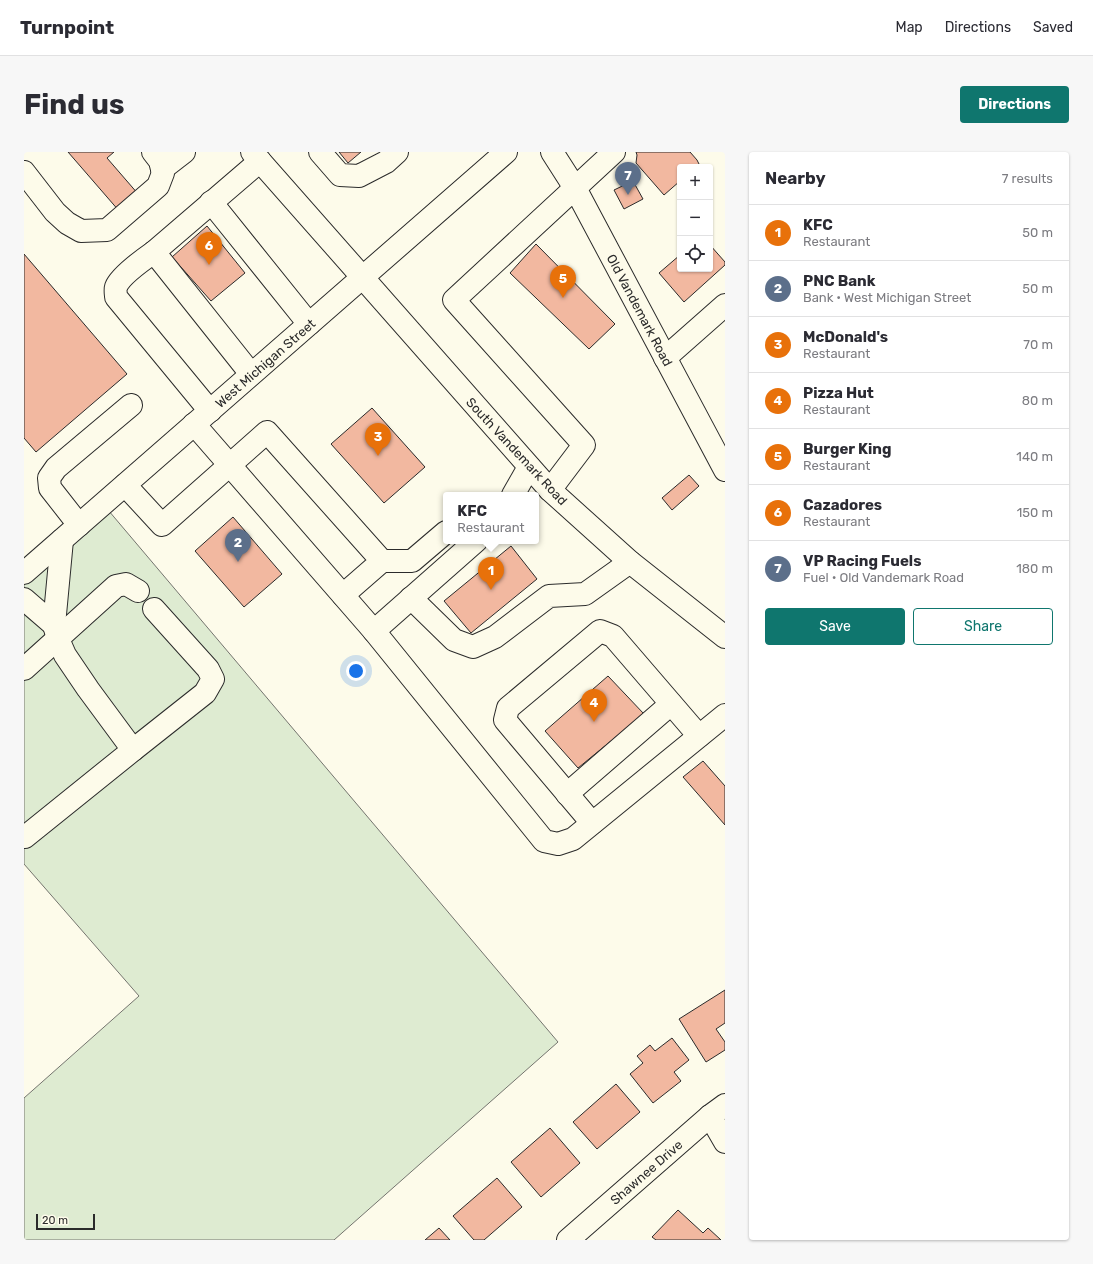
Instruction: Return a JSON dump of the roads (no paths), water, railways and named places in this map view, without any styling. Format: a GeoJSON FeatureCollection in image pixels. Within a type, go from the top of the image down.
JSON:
{"type":"FeatureCollection","features":[{"type":"Feature","properties":{"kind":"street"},"geometry":{"type":"LineString","coordinates":[[24,172],[55,212],[67,223],[82,231],[107,230],[158,186],[163,173],[157,160],[184,152]]}},
{"type":"Feature","properties":{"kind":"street"},"geometry":{"type":"LineString","coordinates":[[320,152],[340,175],[359,176],[386,162],[397,152]]}},
{"type":"Feature","properties":{"kind":"street","name":"West Michigan Street"},"geometry":{"type":"LineString","coordinates":[[24,573],[506,152]]}},
{"type":"Feature","properties":{"kind":"street","name":"Old Vandemark Road"},"geometry":{"type":"LineString","coordinates":[[552,152],[574,188],[725,470]]}},
{"type":"Feature","properties":{"kind":"street"},"geometry":{"type":"LineString","coordinates":[[550,490],[584,445],[454,300],[614,152]]}},
{"type":"Feature","properties":{"kind":"street"},"geometry":{"type":"LineString","coordinates":[[256,156],[211,202],[154,252],[136,265],[122,279],[116,287],[116,297],[202,418],[230,465],[374,631],[544,841],[558,844],[574,839],[725,715]]}},
{"type":"Feature","properties":{"kind":"street","name":"South Vandemark Road"},"geometry":{"type":"LineString","coordinates":[[256,156],[550,490],[630,562],[725,636]]}},
{"type":"Feature","properties":{"kind":"street"},"geometry":{"type":"LineString","coordinates":[[211,202],[309,324]]}},
{"type":"Feature","properties":{"kind":"street"},"geometry":{"type":"LineString","coordinates":[[154,252],[251,374]]}},
{"type":"Feature","properties":{"kind":"street"},"geometry":{"type":"LineString","coordinates":[[665,358],[725,305]]}},
{"type":"Feature","properties":{"kind":"street"},"geometry":{"type":"LineString","coordinates":[[79,525],[50,488],[49,478],[56,468],[131,405]]}},
{"type":"Feature","properties":{"kind":"street"},"geometry":{"type":"LineString","coordinates":[[125,485],[162,525],[267,432],[382,561]]}},
{"type":"Feature","properties":{"kind":"street"},"geometry":{"type":"LineString","coordinates":[[514,492],[529,467]]}},
{"type":"Feature","properties":{"kind":"street"},"geometry":{"type":"LineString","coordinates":[[343,595],[382,561],[412,561],[443,535]]}},
{"type":"Feature","properties":{"kind":"street"},"geometry":{"type":"LineString","coordinates":[[62,540],[56,632],[64,655],[133,750]]}},
{"type":"Feature","properties":{"kind":"street"},"geometry":{"type":"LineString","coordinates":[[374,631],[473,544]]}},
{"type":"Feature","properties":{"kind":"street"},"geometry":{"type":"LineString","coordinates":[[411,598],[454,640],[473,647],[494,637],[549,596],[585,594],[630,562]]}},
{"type":"Feature","properties":{"kind":"street"},"geometry":{"type":"LineString","coordinates":[[24,669],[56,632],[116,586],[126,584],[138,591]]}},
{"type":"Feature","properties":{"kind":"street"},"geometry":{"type":"LineString","coordinates":[[24,599],[56,632]]}},
{"type":"Feature","properties":{"kind":"street"},"geometry":{"type":"LineString","coordinates":[[25,836],[205,692],[213,678],[208,669],[154,609]]}},
{"type":"Feature","properties":{"kind":"street"},"geometry":{"type":"LineString","coordinates":[[592,823],[505,720],[508,708],[600,631],[613,636],[699,736]]}},
{"type":"Feature","properties":{"kind":"street"},"geometry":{"type":"LineString","coordinates":[[567,794],[671,704]]}},
{"type":"Feature","properties":{"kind":"street"},"geometry":{"type":"LineString","coordinates":[[718,1110],[725,1142]]}},
{"type":"Feature","properties":{"kind":"street","name":"Shawnee Drive"},"geometry":{"type":"LineString","coordinates":[[568,1240],[718,1110]]}},
{"type":"Feature","properties":{"kind":"place","name":"VP Racing Fuels"},"geometry":{"type":"Point","coordinates":[628,195]}},
{"type":"Feature","properties":{"kind":"place","name":"Cazadores"},"geometry":{"type":"Point","coordinates":[209,265]}},
{"type":"Feature","properties":{"kind":"place","name":"Burger King"},"geometry":{"type":"Point","coordinates":[563,298]}},
{"type":"Feature","properties":{"kind":"place","name":"McDonald's"},"geometry":{"type":"Point","coordinates":[378,456]}},
{"type":"Feature","properties":{"kind":"place","name":"PNC Bank"},"geometry":{"type":"Point","coordinates":[238,562]}},
{"type":"Feature","properties":{"kind":"place","name":"KFC"},"geometry":{"type":"Point","coordinates":[491,590]}},
{"type":"Feature","properties":{"kind":"place","name":"Pizza Hut"},"geometry":{"type":"Point","coordinates":[594,722]}}]}
